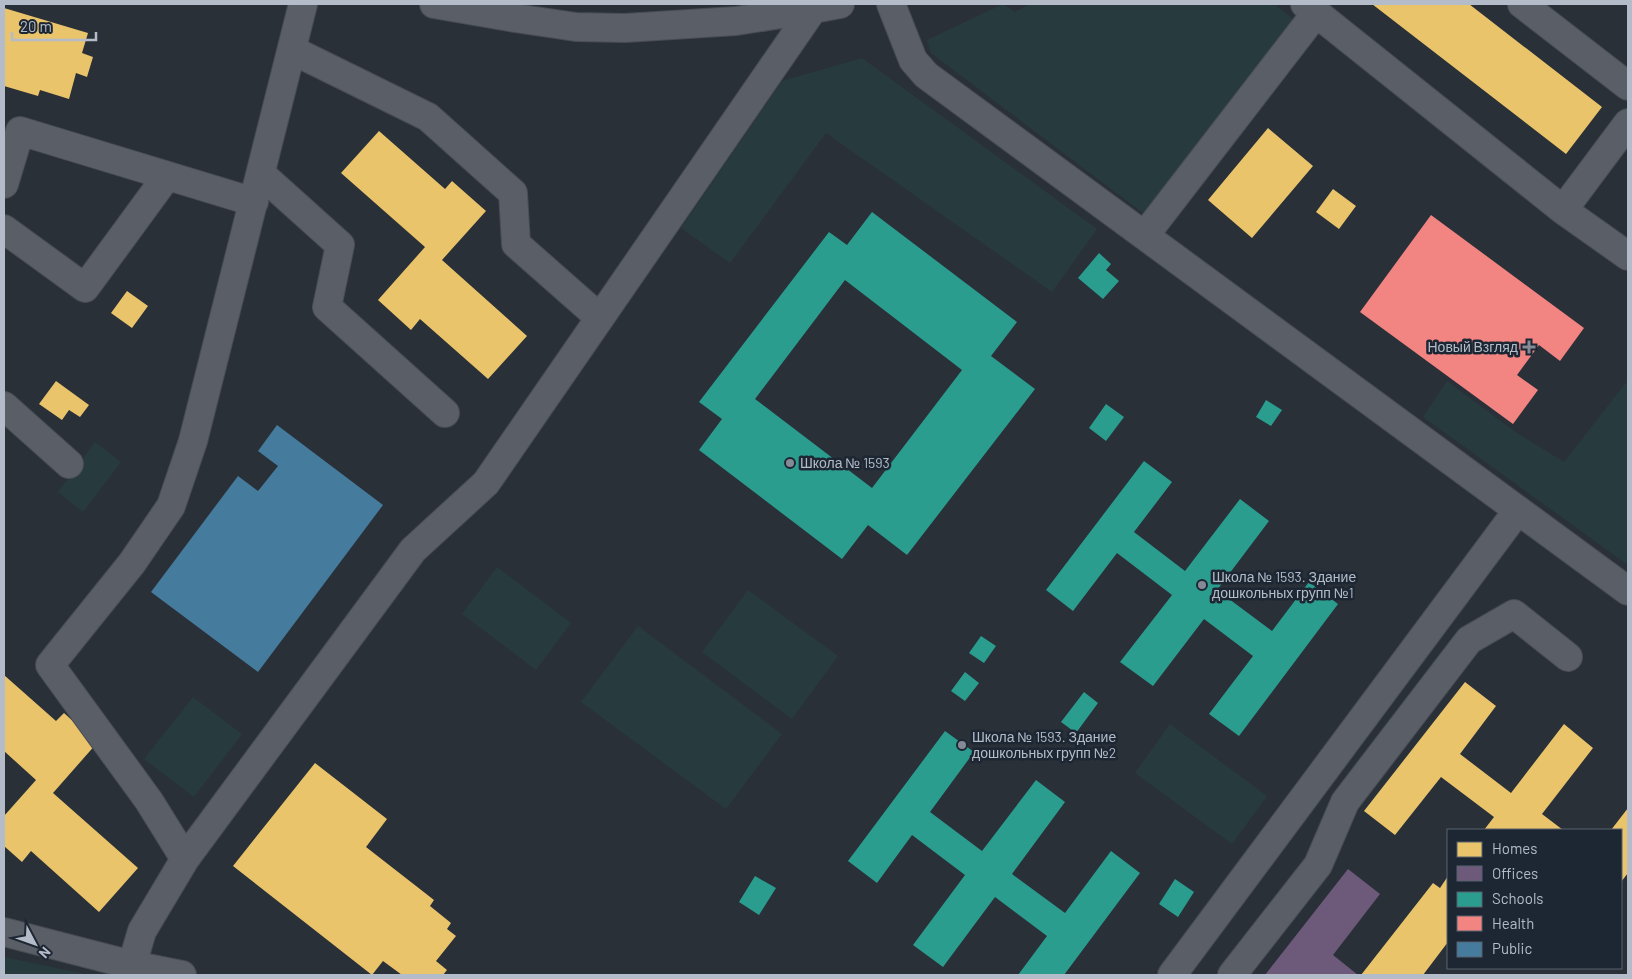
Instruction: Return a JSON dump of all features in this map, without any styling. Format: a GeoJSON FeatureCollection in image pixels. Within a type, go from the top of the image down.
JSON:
{"type":"FeatureCollection","features":[{"type":"Feature","properties":{"kind":"street"},"geometry":{"type":"LineString","coordinates":[[185,859],[149,801],[50,665],[132,563],[171,506],[193,441],[303,4]]}},
{"type":"Feature","properties":{"kind":"street"},"geometry":{"type":"LineString","coordinates":[[434,4],[518,11],[576,27],[625,28],[736,21],[813,10],[840,4]]}},
{"type":"Feature","properties":{"kind":"street"},"geometry":{"type":"LineString","coordinates":[[891,4],[913,60],[926,75],[1518,510],[1627,587]]}},
{"type":"Feature","properties":{"kind":"street"},"geometry":{"type":"LineString","coordinates":[[1522,4],[1628,86]]}},
{"type":"Feature","properties":{"kind":"street"},"geometry":{"type":"LineString","coordinates":[[1145,235],[1311,8],[1563,210],[1628,256]]}},
{"type":"Feature","properties":{"kind":"street"},"geometry":{"type":"LineString","coordinates":[[132,965],[142,931],[185,859],[413,550],[486,483],[813,10]]}},
{"type":"Feature","properties":{"kind":"street"},"geometry":{"type":"LineString","coordinates":[[292,50],[428,117],[514,194],[516,244],[600,318]]}},
{"type":"Feature","properties":{"kind":"street"},"geometry":{"type":"LineString","coordinates":[[1563,210],[1628,123]]}},
{"type":"Feature","properties":{"kind":"street"},"geometry":{"type":"LineString","coordinates":[[4,184],[20,131],[254,202]]}},
{"type":"Feature","properties":{"kind":"street"},"geometry":{"type":"LineString","coordinates":[[261,174],[340,245],[327,307],[445,413]]}},
{"type":"Feature","properties":{"kind":"street"},"geometry":{"type":"LineString","coordinates":[[4,229],[85,288],[167,176]]}},
{"type":"Feature","properties":{"kind":"street"},"geometry":{"type":"LineString","coordinates":[[4,406],[69,464]]}},
{"type":"Feature","properties":{"kind":"street"},"geometry":{"type":"LineString","coordinates":[[1172,975],[1518,510]]}},
{"type":"Feature","properties":{"kind":"street"},"geometry":{"type":"LineString","coordinates":[[1232,975],[1318,865],[1345,802],[1469,640],[1514,614],[1568,657]]}},
{"type":"Feature","properties":{"kind":"street"},"geometry":{"type":"LineString","coordinates":[[4,932],[132,965],[182,975]]}},
{"type":"Feature","properties":{"kind":"green space"},"geometry":{"type":"Polygon","coordinates":[[[1003,4],[1015,12],[1030,4],[1274,4],[1297,22],[1147,216],[931,53],[927,40],[1003,4]]]}},
{"type":"Feature","properties":{"kind":"green space"},"geometry":{"type":"Polygon","coordinates":[[[862,58],[1097,229],[1052,292],[826,133],[730,263],[681,228],[782,81],[862,58]]]}},
{"type":"Feature","properties":{"kind":"green space"},"geometry":{"type":"Polygon","coordinates":[[[1628,380],[1628,565],[1423,417],[1447,381],[1514,431],[1564,462],[1628,380]]]}},
{"type":"Feature","properties":{"kind":"green space"},"geometry":{"type":"Polygon","coordinates":[[[95,442],[121,462],[83,512],[58,492],[95,442]]]}},
{"type":"Feature","properties":{"kind":"green space"},"geometry":{"type":"Polygon","coordinates":[[[497,567],[571,623],[536,670],[462,614],[497,567]]]}},
{"type":"Feature","properties":{"kind":"green space"},"geometry":{"type":"Polygon","coordinates":[[[748,590],[838,656],[792,719],[702,652],[748,590]]]}},
{"type":"Feature","properties":{"kind":"green space"},"geometry":{"type":"Polygon","coordinates":[[[638,626],[782,734],[726,809],[581,702],[638,626]]]}},
{"type":"Feature","properties":{"kind":"green space"},"geometry":{"type":"Polygon","coordinates":[[[193,697],[242,734],[194,797],[144,759],[193,697]]]}},
{"type":"Feature","properties":{"kind":"green space"},"geometry":{"type":"Polygon","coordinates":[[[1170,724],[1267,796],[1232,844],[1135,773],[1170,724]]]}},
{"type":"Feature","properties":{"kind":"green space"},"geometry":{"type":"Polygon","coordinates":[[[4,957],[90,975],[4,975],[4,957]]]}},
{"type":"Feature","properties":{"kind":"building: Homes"},"geometry":{"type":"Polygon","coordinates":[[[1372,4],[1469,4],[1602,107],[1566,154],[1372,4]]]}},
{"type":"Feature","properties":{"kind":"building: Homes"},"geometry":{"type":"Polygon","coordinates":[[[4,8],[88,33],[82,53],[93,57],[87,77],[76,73],[69,99],[40,90],[38,96],[4,86],[4,8]]]}},
{"type":"Feature","properties":{"kind":"building: Homes"},"geometry":{"type":"Polygon","coordinates":[[[1268,128],[1313,166],[1252,238],[1208,200],[1268,128]]]}},
{"type":"Feature","properties":{"kind":"building: Homes"},"geometry":{"type":"Polygon","coordinates":[[[379,131],[445,189],[452,181],[486,211],[442,260],[527,336],[488,379],[420,319],[411,330],[378,300],[425,247],[341,173],[379,131]]]}},
{"type":"Feature","properties":{"kind":"building: Homes"},"geometry":{"type":"Polygon","coordinates":[[[1333,189],[1356,206],[1339,229],[1316,212],[1333,189]]]}},
{"type":"Feature","properties":{"kind":"building: Homes"},"geometry":{"type":"Polygon","coordinates":[[[127,291],[148,306],[132,328],[111,313],[127,291]]]}},
{"type":"Feature","properties":{"kind":"building: Homes"},"geometry":{"type":"Polygon","coordinates":[[[56,381],[89,405],[80,417],[69,410],[62,420],[39,404],[56,381]]]}},
{"type":"Feature","properties":{"kind":"building: Homes"},"geometry":{"type":"Polygon","coordinates":[[[4,675],[56,721],[64,713],[97,743],[53,793],[138,868],[99,912],[31,851],[22,862],[4,846],[4,816],[36,780],[4,751],[4,675]]]}},
{"type":"Feature","properties":{"kind":"building: Homes"},"geometry":{"type":"Polygon","coordinates":[[[1465,682],[1496,706],[1460,754],[1511,793],[1564,724],[1593,748],[1542,814],[1562,829],[1485,829],[1494,817],[1441,777],[1395,835],[1364,811],[1465,682]]]}},
{"type":"Feature","properties":{"kind":"building: Homes"},"geometry":{"type":"Polygon","coordinates":[[[315,763],[387,819],[366,847],[434,900],[430,906],[451,923],[447,929],[456,936],[436,961],[447,970],[443,975],[402,975],[383,961],[372,975],[233,866],[315,763]]]}},
{"type":"Feature","properties":{"kind":"building: Homes"},"geometry":{"type":"Polygon","coordinates":[[[1628,808],[1628,873],[1622,881],[1622,829],[1612,829],[1628,808]]]}},
{"type":"Feature","properties":{"kind":"building: Homes"},"geometry":{"type":"Polygon","coordinates":[[[1447,878],[1447,943],[1423,975],[1361,975],[1433,883],[1440,888],[1447,878]]]}},
{"type":"Feature","properties":{"kind":"building: Offices"},"geometry":{"type":"Polygon","coordinates":[[[1348,869],[1380,894],[1333,955],[1358,975],[1265,975],[1348,869]]]}},
{"type":"Feature","properties":{"kind":"building: Schools"},"geometry":{"type":"Polygon","coordinates":[[[872,212],[1017,322],[991,356],[1035,389],[907,555],[868,525],[842,559],[699,450],[722,419],[699,402],[829,232],[847,245],[872,212]],[[845,280],[755,399],[872,488],[962,370],[845,280]]]}},
{"type":"Feature","properties":{"kind":"building: Schools"},"geometry":{"type":"Polygon","coordinates":[[[1099,253],[1111,264],[1106,270],[1119,281],[1103,299],[1078,278],[1099,253]]]}},
{"type":"Feature","properties":{"kind":"building: Schools"},"geometry":{"type":"Polygon","coordinates":[[[1266,400],[1282,410],[1271,426],[1256,417],[1266,400]]]}},
{"type":"Feature","properties":{"kind":"building: Schools"},"geometry":{"type":"Polygon","coordinates":[[[1106,404],[1124,417],[1106,441],[1089,428],[1106,404]]]}},
{"type":"Feature","properties":{"kind":"building: Schools"},"geometry":{"type":"Polygon","coordinates":[[[1144,461],[1172,482],[1134,532],[1185,571],[1240,499],[1269,521],[1217,590],[1272,631],[1309,582],[1338,604],[1239,736],[1209,714],[1253,656],[1204,619],[1153,686],[1120,662],[1172,595],[1117,553],[1073,611],[1046,590],[1144,461]]]}},
{"type":"Feature","properties":{"kind":"building: Schools"},"geometry":{"type":"Polygon","coordinates":[[[981,636],[996,646],[984,663],[969,653],[981,636]]]}},
{"type":"Feature","properties":{"kind":"building: Schools"},"geometry":{"type":"Polygon","coordinates":[[[965,672],[979,683],[965,701],[951,691],[965,672]]]}},
{"type":"Feature","properties":{"kind":"building: Schools"},"geometry":{"type":"Polygon","coordinates":[[[1084,692],[1098,703],[1076,733],[1061,722],[1084,692]]]}},
{"type":"Feature","properties":{"kind":"building: Schools"},"geometry":{"type":"Polygon","coordinates":[[[945,731],[974,752],[930,812],[982,851],[1036,780],[1065,802],[1012,874],[1065,913],[1111,851],[1140,873],[1064,975],[1018,975],[1047,936],[995,897],[943,967],[913,945],[965,875],[912,835],[877,883],[848,861],[945,731]]]}},
{"type":"Feature","properties":{"kind":"building: Schools"},"geometry":{"type":"Polygon","coordinates":[[[755,876],[776,888],[759,915],[739,902],[755,876]]]}},
{"type":"Feature","properties":{"kind":"building: Schools"},"geometry":{"type":"Polygon","coordinates":[[[1175,879],[1194,892],[1178,917],[1159,904],[1175,879]]]}},
{"type":"Feature","properties":{"kind":"building: Health"},"geometry":{"type":"Polygon","coordinates":[[[1431,215],[1584,328],[1560,361],[1539,345],[1517,375],[1538,390],[1513,424],[1360,312],[1431,215]]]}},
{"type":"Feature","properties":{"kind":"building: Public"},"geometry":{"type":"Polygon","coordinates":[[[277,425],[383,505],[258,672],[151,592],[238,476],[258,491],[278,466],[258,451],[277,425]]]}},
{"type":"Feature","properties":{"kind":"place","name":"Новый Взгляд"},"geometry":{"type":"Point","coordinates":[1529,347]}},
{"type":"Feature","properties":{"kind":"place","name":"Школа № 1593"},"geometry":{"type":"Point","coordinates":[790,463]}},
{"type":"Feature","properties":{"kind":"place","name":"Школа № 1593. Здание дошкольных групп №1"},"geometry":{"type":"Point","coordinates":[1202,585]}},
{"type":"Feature","properties":{"kind":"place","name":"Школа № 1593. Здание дошкольных групп №2"},"geometry":{"type":"Point","coordinates":[962,745]}}]}
